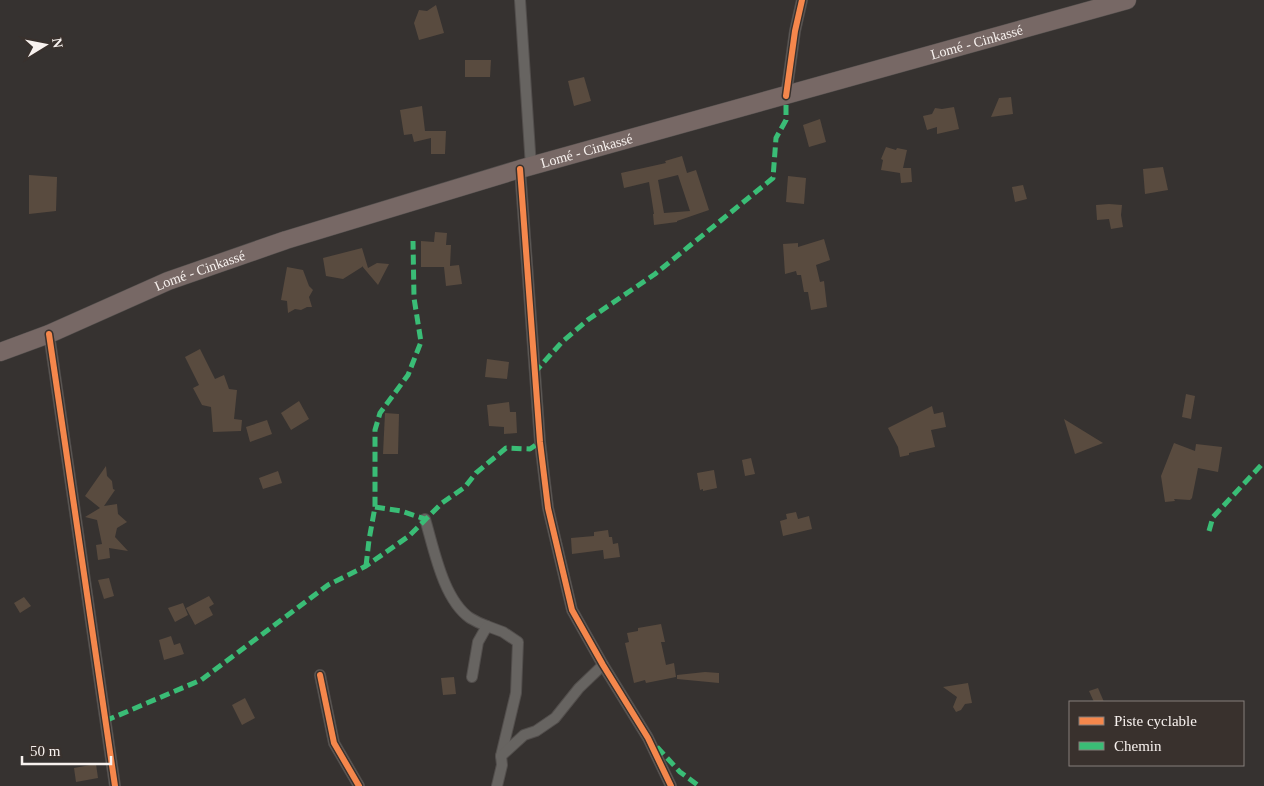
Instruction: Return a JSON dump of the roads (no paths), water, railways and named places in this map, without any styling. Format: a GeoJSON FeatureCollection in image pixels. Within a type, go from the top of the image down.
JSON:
{"type":"FeatureCollection","features":[{"type":"Feature","properties":{"kind":"highway","name":"Lomé - Cinkassé"},"geometry":{"type":"LineString","coordinates":[[0,352],[49,334],[168,281],[286,240],[525,168],[1127,0]]}},
{"type":"Feature","properties":{"kind":"street"},"geometry":{"type":"LineString","coordinates":[[520,0],[525,168],[540,442],[548,508],[572,610],[603,666],[648,738],[671,786]]}},
{"type":"Feature","properties":{"kind":"street"},"geometry":{"type":"LineString","coordinates":[[786,96],[795,31],[802,0]]}},
{"type":"Feature","properties":{"kind":"street"},"geometry":{"type":"LineString","coordinates":[[49,334],[115,786]]}},
{"type":"Feature","properties":{"kind":"street"},"geometry":{"type":"LineString","coordinates":[[425,520],[440,574],[457,605],[469,617],[503,632],[518,642],[516,693],[501,756],[502,765],[497,786]]}},
{"type":"Feature","properties":{"kind":"street"},"geometry":{"type":"LineString","coordinates":[[472,677],[478,642],[487,626]]}},
{"type":"Feature","properties":{"kind":"street"},"geometry":{"type":"LineString","coordinates":[[501,756],[524,734],[536,731],[555,718],[579,688],[603,666]]}},
{"type":"Feature","properties":{"kind":"street"},"geometry":{"type":"LineString","coordinates":[[320,675],[334,743],[359,786]]}}]}
